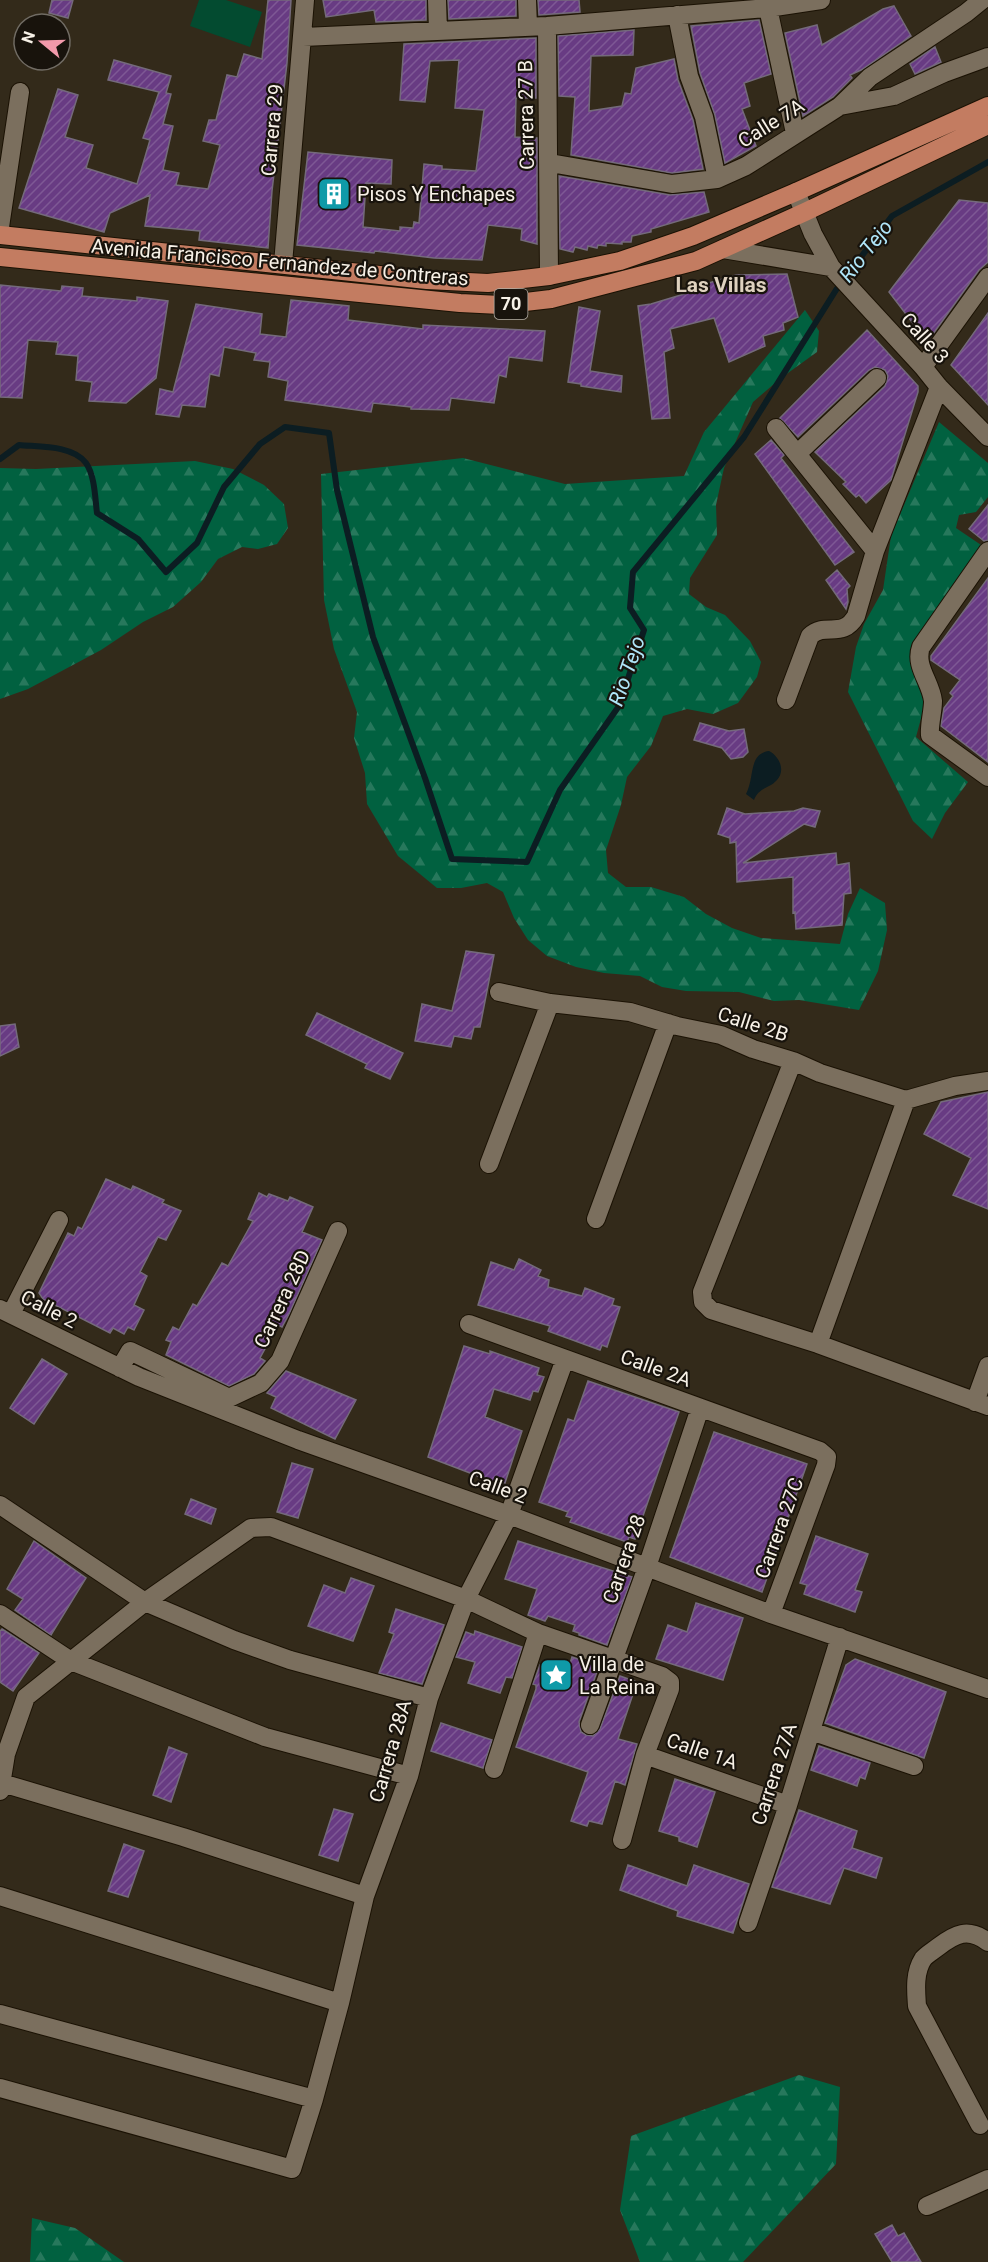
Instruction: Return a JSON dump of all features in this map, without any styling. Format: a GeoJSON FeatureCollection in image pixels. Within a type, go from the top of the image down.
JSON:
{"type":"FeatureCollection","features":[{"type":"Feature","properties":{"kind":"main road","name":"Avenida Francisco Fernandez de Contreras"},"geometry":{"type":"LineString","coordinates":[[0,235],[438,281],[488,283],[549,276],[620,261],[693,236],[988,106]]}},
{"type":"Feature","properties":{"kind":"main road","name":"Avenida Francisco Fernandez de Contreras"},"geometry":{"type":"LineString","coordinates":[[0,257],[281,287],[500,305],[551,299],[696,261],[806,212],[988,125]]}},
{"type":"Feature","properties":{"kind":"street","name":"Carrera 29"},"geometry":{"type":"LineString","coordinates":[[283,264],[305,0]]}},
{"type":"Feature","properties":{"kind":"street"},"geometry":{"type":"LineString","coordinates":[[436,0],[438,31]]}},
{"type":"Feature","properties":{"kind":"street"},"geometry":{"type":"LineString","coordinates":[[527,0],[528,26]]}},
{"type":"Feature","properties":{"kind":"street"},"geometry":{"type":"LineString","coordinates":[[303,37],[548,26],[665,10],[821,0]]}},
{"type":"Feature","properties":{"kind":"street","name":"Calle 7A"},"geometry":{"type":"LineString","coordinates":[[549,163],[672,184],[717,179],[746,165],[840,106],[870,77],[982,0]]}},
{"type":"Feature","properties":{"kind":"street"},"geometry":{"type":"LineString","coordinates":[[763,5],[795,133]]}},
{"type":"Feature","properties":{"kind":"street"},"geometry":{"type":"LineString","coordinates":[[665,10],[704,117],[717,179]]}},
{"type":"Feature","properties":{"kind":"street","name":"Carrera 27 B"},"geometry":{"type":"LineString","coordinates":[[548,26],[549,276]]}},
{"type":"Feature","properties":{"kind":"street"},"geometry":{"type":"LineString","coordinates":[[840,106],[894,96],[944,73],[988,57]]}},
{"type":"Feature","properties":{"kind":"street"},"geometry":{"type":"LineString","coordinates":[[0,226],[20,92]]}},
{"type":"Feature","properties":{"kind":"street","name":"Calle 3"},"geometry":{"type":"LineString","coordinates":[[796,192],[813,234],[833,269],[939,387],[988,437]]}},
{"type":"Feature","properties":{"kind":"street"},"geometry":{"type":"LineString","coordinates":[[723,249],[833,269]]}},
{"type":"Feature","properties":{"kind":"street"},"geometry":{"type":"LineString","coordinates":[[923,367],[988,277]]}},
{"type":"Feature","properties":{"kind":"street"},"geometry":{"type":"LineString","coordinates":[[797,454],[877,378]]}},
{"type":"Feature","properties":{"kind":"street"},"geometry":{"type":"LineString","coordinates":[[786,700],[810,636],[816,630],[840,630],[851,624],[856,616],[875,551],[939,387]]}},
{"type":"Feature","properties":{"kind":"street"},"geometry":{"type":"LineString","coordinates":[[776,428],[875,551]]}},
{"type":"Feature","properties":{"kind":"street"},"geometry":{"type":"LineString","coordinates":[[988,551],[918,654],[933,702],[930,735],[988,777]]}},
{"type":"Feature","properties":{"kind":"street","name":"Calle 2B"},"geometry":{"type":"LineString","coordinates":[[499,992],[550,1003],[630,1012],[721,1035],[820,1073],[906,1100]]}},
{"type":"Feature","properties":{"kind":"street"},"geometry":{"type":"LineString","coordinates":[[489,1164],[550,1003]]}},
{"type":"Feature","properties":{"kind":"street"},"geometry":{"type":"LineString","coordinates":[[596,1219],[668,1023]]}},
{"type":"Feature","properties":{"kind":"street"},"geometry":{"type":"LineString","coordinates":[[793,1061],[702,1292],[703,1302],[711,1310],[818,1344],[982,1404],[988,1366]]}},
{"type":"Feature","properties":{"kind":"street"},"geometry":{"type":"LineString","coordinates":[[818,1344],[906,1100],[955,1086],[988,1081]]}},
{"type":"Feature","properties":{"kind":"street"},"geometry":{"type":"LineString","coordinates":[[5,1312],[59,1220]]}},
{"type":"Feature","properties":{"kind":"street","name":"Carrera 28D"},"geometry":{"type":"LineString","coordinates":[[149,1360],[229,1398],[261,1383],[280,1361],[338,1231]]}},
{"type":"Feature","properties":{"kind":"street","name":"Calle 2"},"geometry":{"type":"LineString","coordinates":[[5,1312],[139,1377],[297,1440],[509,1515],[771,1614],[988,1689]]}},
{"type":"Feature","properties":{"kind":"street","name":"Calle 2A"},"geometry":{"type":"LineString","coordinates":[[469,1324],[820,1451],[827,1456]]}},
{"type":"Feature","properties":{"kind":"street"},"geometry":{"type":"LineString","coordinates":[[120,1368],[130,1351],[149,1360],[139,1377]]}},
{"type":"Feature","properties":{"kind":"street","name":"Carrera 28A"},"geometry":{"type":"LineString","coordinates":[[0,2088],[292,2169],[340,2003],[365,1896],[409,1776],[429,1698],[466,1599],[509,1515],[565,1359]]}},
{"type":"Feature","properties":{"kind":"street","name":"Carrera 28"},"geometry":{"type":"LineString","coordinates":[[590,1725],[647,1567],[700,1408]]}},
{"type":"Feature","properties":{"kind":"street","name":"Carrera 27C"},"geometry":{"type":"LineString","coordinates":[[771,1614],[826,1465],[827,1456]]}},
{"type":"Feature","properties":{"kind":"street"},"geometry":{"type":"LineString","coordinates":[[0,1505],[145,1602],[234,1640],[290,1660],[429,1698]]}},
{"type":"Feature","properties":{"kind":"street","name":"Calle 1A"},"geometry":{"type":"LineString","coordinates":[[145,1602],[251,1528],[271,1527],[466,1599],[538,1633],[662,1676],[670,1682],[670,1689],[645,1755],[788,1805]]}},
{"type":"Feature","properties":{"kind":"street"},"geometry":{"type":"LineString","coordinates":[[145,1602],[26,1697],[3,1752],[1,1787],[183,1837],[365,1896]]}},
{"type":"Feature","properties":{"kind":"street"},"geometry":{"type":"LineString","coordinates":[[0,1614],[71,1661],[265,1737],[409,1776]]}},
{"type":"Feature","properties":{"kind":"street"},"geometry":{"type":"LineString","coordinates":[[494,1769],[538,1633]]}},
{"type":"Feature","properties":{"kind":"street","name":"Carrera 27A"},"geometry":{"type":"LineString","coordinates":[[748,1923],[788,1805],[840,1638]]}},
{"type":"Feature","properties":{"kind":"street"},"geometry":{"type":"LineString","coordinates":[[811,1731],[914,1766]]}},
{"type":"Feature","properties":{"kind":"street"},"geometry":{"type":"LineString","coordinates":[[622,1840],[645,1755]]}},
{"type":"Feature","properties":{"kind":"street"},"geometry":{"type":"LineString","coordinates":[[0,1896],[340,2003]]}},
{"type":"Feature","properties":{"kind":"street"},"geometry":{"type":"LineString","coordinates":[[980,2125],[917,2006],[915,1983],[923,1959],[952,1936],[968,1932],[988,1942]]}},
{"type":"Feature","properties":{"kind":"street"},"geometry":{"type":"LineString","coordinates":[[0,2014],[314,2099]]}},
{"type":"Feature","properties":{"kind":"street"},"geometry":{"type":"LineString","coordinates":[[927,2206],[988,2179]]}},
{"type":"Feature","properties":{"kind":"green space"},"geometry":{"type":"Polygon","coordinates":[[[199,0],[226,0],[262,12],[250,47],[190,26],[199,0]]]}},
{"type":"Feature","properties":{"kind":"green space"},"geometry":{"type":"Polygon","coordinates":[[[805,310],[819,331],[817,352],[753,402],[724,468],[716,505],[717,535],[690,578],[689,594],[706,607],[725,615],[750,641],[761,662],[757,677],[738,703],[713,714],[687,709],[663,716],[651,746],[627,777],[621,805],[606,850],[608,873],[626,887],[651,887],[684,897],[706,914],[732,928],[761,938],[840,944],[848,914],[860,888],[885,903],[887,930],[878,971],[859,1010],[799,1000],[774,1001],[739,992],[686,991],[662,987],[640,976],[604,973],[576,967],[547,956],[528,940],[514,918],[503,892],[487,883],[461,888],[437,888],[398,856],[367,804],[365,773],[354,738],[357,712],[334,649],[324,600],[321,474],[463,458],[565,484],[684,476],[704,432],[805,310]]]}},
{"type":"Feature","properties":{"kind":"green space"},"geometry":{"type":"Polygon","coordinates":[[[939,422],[988,463],[988,497],[976,512],[959,515],[956,528],[984,547],[911,652],[927,696],[916,737],[968,782],[945,813],[932,839],[913,821],[848,692],[856,647],[864,624],[883,590],[891,536],[939,422]]]}},
{"type":"Feature","properties":{"kind":"green space"},"geometry":{"type":"Polygon","coordinates":[[[195,461],[233,469],[264,485],[284,504],[288,528],[277,544],[258,549],[242,547],[218,559],[201,582],[173,607],[143,622],[101,650],[28,689],[0,699],[0,468],[36,469],[195,461]]]}},
{"type":"Feature","properties":{"kind":"green space"},"geometry":{"type":"Polygon","coordinates":[[[799,2075],[840,2087],[836,2164],[743,2262],[640,2262],[620,2210],[631,2136],[799,2075]]]}},
{"type":"Feature","properties":{"kind":"green space"},"geometry":{"type":"Polygon","coordinates":[[[32,2218],[75,2228],[124,2262],[30,2262],[32,2218]]]}},
{"type":"Feature","properties":{"kind":"shaded area"},"geometry":{"type":"Polygon","coordinates":[[[769,751],[780,764],[780,776],[774,783],[761,790],[754,800],[746,794],[753,767],[762,753],[769,751]]]}},
{"type":"Feature","properties":{"kind":"building"},"geometry":{"type":"Polygon","coordinates":[[[52,0],[73,0],[70,12],[49,12],[52,0]]]}},
{"type":"Feature","properties":{"kind":"building"},"geometry":{"type":"Polygon","coordinates":[[[268,0],[291,0],[287,63],[272,191],[268,248],[199,240],[200,231],[145,226],[150,195],[110,213],[104,232],[19,208],[58,89],[78,95],[65,137],[93,145],[86,168],[137,184],[150,140],[143,138],[159,92],[108,80],[114,60],[171,76],[166,93],[171,94],[163,124],[173,126],[163,170],[179,173],[176,185],[208,189],[220,145],[203,141],[209,120],[216,120],[227,75],[237,77],[244,54],[262,59],[268,0]]]}},
{"type":"Feature","properties":{"kind":"building"},"geometry":{"type":"Polygon","coordinates":[[[323,0],[426,0],[426,20],[376,22],[374,10],[326,17],[323,0]]]}},
{"type":"Feature","properties":{"kind":"building"},"geometry":{"type":"Polygon","coordinates":[[[448,0],[516,0],[516,16],[449,19],[448,0]]]}},
{"type":"Feature","properties":{"kind":"building"},"geometry":{"type":"Polygon","coordinates":[[[538,0],[579,0],[580,12],[539,15],[538,0]]]}},
{"type":"Feature","properties":{"kind":"building"},"geometry":{"type":"Polygon","coordinates":[[[894,6],[911,36],[850,75],[852,78],[833,97],[803,116],[785,33],[817,25],[822,45],[883,9],[894,6]]]}},
{"type":"Feature","properties":{"kind":"building"},"geometry":{"type":"Polygon","coordinates":[[[759,20],[771,74],[744,83],[750,106],[742,109],[756,146],[725,163],[715,115],[700,73],[691,26],[759,20]]]}},
{"type":"Feature","properties":{"kind":"building"},"geometry":{"type":"Polygon","coordinates":[[[634,30],[633,55],[591,56],[589,111],[622,106],[625,93],[631,94],[636,68],[674,59],[678,80],[693,120],[703,169],[672,173],[571,155],[575,97],[559,96],[558,36],[634,30]]]}},
{"type":"Feature","properties":{"kind":"building"},"geometry":{"type":"Polygon","coordinates":[[[536,38],[536,98],[516,98],[515,137],[537,138],[537,244],[521,240],[522,229],[488,225],[482,260],[434,258],[297,245],[308,152],[392,160],[391,184],[366,183],[363,227],[400,231],[400,227],[413,228],[414,222],[419,223],[424,164],[442,166],[442,169],[476,171],[484,110],[455,108],[459,60],[430,61],[425,102],[400,100],[404,44],[536,38]]]}},
{"type":"Feature","properties":{"kind":"building"},"geometry":{"type":"Polygon","coordinates":[[[935,47],[941,62],[915,74],[910,64],[935,47]]]}},
{"type":"Feature","properties":{"kind":"building"},"geometry":{"type":"Polygon","coordinates":[[[559,176],[670,195],[704,192],[709,212],[651,229],[651,232],[632,236],[631,242],[606,243],[606,246],[598,245],[597,248],[588,246],[587,250],[575,247],[573,252],[560,249],[559,176]]]}},
{"type":"Feature","properties":{"kind":"building"},"geometry":{"type":"Polygon","coordinates":[[[959,200],[988,203],[988,262],[979,270],[930,338],[925,339],[889,292],[959,200]]]}},
{"type":"Feature","properties":{"kind":"building"},"geometry":{"type":"Polygon","coordinates":[[[787,274],[798,317],[783,323],[784,330],[763,336],[765,346],[729,362],[714,318],[670,329],[674,348],[664,352],[670,418],[652,419],[638,306],[704,288],[702,285],[736,275],[787,274]]]}},
{"type":"Feature","properties":{"kind":"building"},"geometry":{"type":"Polygon","coordinates":[[[0,285],[61,291],[62,286],[83,288],[82,296],[137,301],[137,297],[168,301],[156,378],[126,403],[89,401],[92,382],[76,380],[78,356],[56,354],[58,342],[28,340],[22,398],[0,397],[0,285]]]}},
{"type":"Feature","properties":{"kind":"building"},"geometry":{"type":"Polygon","coordinates":[[[291,300],[349,306],[348,320],[423,329],[423,325],[545,331],[542,361],[509,357],[506,377],[499,375],[494,403],[451,398],[449,410],[411,409],[411,407],[373,403],[371,412],[285,400],[288,381],[268,377],[270,362],[254,360],[256,353],[224,347],[219,376],[210,374],[205,407],[182,405],[179,417],[156,414],[160,389],[173,392],[196,304],[262,314],[260,334],[286,337],[291,300]]]}},
{"type":"Feature","properties":{"kind":"building"},"geometry":{"type":"Polygon","coordinates":[[[579,307],[600,311],[590,371],[622,376],[621,392],[568,382],[579,307]]]}},
{"type":"Feature","properties":{"kind":"building"},"geometry":{"type":"Polygon","coordinates":[[[988,313],[988,405],[951,365],[988,313]]]}},
{"type":"Feature","properties":{"kind":"building"},"geometry":{"type":"Polygon","coordinates":[[[867,330],[918,386],[918,392],[891,480],[866,503],[843,484],[846,482],[815,452],[885,386],[888,376],[885,370],[875,367],[869,370],[798,437],[780,418],[867,330]]]}},
{"type":"Feature","properties":{"kind":"building"},"geometry":{"type":"Polygon","coordinates":[[[771,440],[784,455],[781,458],[854,552],[835,565],[755,454],[771,440]]]}},
{"type":"Feature","properties":{"kind":"building"},"geometry":{"type":"Polygon","coordinates":[[[988,505],[988,540],[984,541],[969,529],[988,505]]]}},
{"type":"Feature","properties":{"kind":"building"},"geometry":{"type":"Polygon","coordinates":[[[837,570],[850,586],[847,589],[846,609],[826,580],[837,570]]]}},
{"type":"Feature","properties":{"kind":"building"},"geometry":{"type":"Polygon","coordinates":[[[988,578],[988,762],[941,726],[944,708],[953,696],[950,693],[960,680],[931,660],[931,656],[988,578]]]}},
{"type":"Feature","properties":{"kind":"building"},"geometry":{"type":"Polygon","coordinates":[[[700,723],[729,731],[744,729],[748,752],[743,757],[731,759],[722,748],[694,740],[700,723]]]}},
{"type":"Feature","properties":{"kind":"building"},"geometry":{"type":"Polygon","coordinates":[[[727,808],[745,814],[794,811],[803,808],[820,811],[815,827],[804,824],[743,863],[836,853],[837,865],[849,863],[851,893],[844,894],[842,925],[796,929],[795,912],[793,913],[793,877],[737,882],[736,842],[730,843],[730,838],[718,834],[727,808]]]}},
{"type":"Feature","properties":{"kind":"building"},"geometry":{"type":"Polygon","coordinates":[[[466,951],[494,955],[480,1027],[474,1027],[471,1039],[454,1036],[451,1047],[415,1041],[422,1004],[452,1011],[466,951]]]}},
{"type":"Feature","properties":{"kind":"building"},"geometry":{"type":"Polygon","coordinates":[[[317,1013],[403,1053],[390,1079],[365,1068],[367,1064],[306,1035],[317,1013]]]}},
{"type":"Feature","properties":{"kind":"building"},"geometry":{"type":"Polygon","coordinates":[[[15,1024],[19,1047],[0,1056],[0,1026],[15,1024]]]}},
{"type":"Feature","properties":{"kind":"building"},"geometry":{"type":"Polygon","coordinates":[[[988,1092],[988,1209],[953,1195],[971,1158],[924,1134],[941,1102],[988,1092]]]}},
{"type":"Feature","properties":{"kind":"building"},"geometry":{"type":"Polygon","coordinates":[[[106,1179],[131,1190],[133,1186],[164,1200],[162,1203],[181,1211],[166,1240],[158,1237],[140,1272],[147,1276],[134,1305],[144,1310],[134,1330],[128,1327],[124,1334],[113,1328],[110,1333],[43,1299],[39,1293],[68,1233],[74,1236],[78,1227],[82,1229],[106,1179]]]}},
{"type":"Feature","properties":{"kind":"building"},"geometry":{"type":"Polygon","coordinates":[[[259,1193],[288,1201],[290,1197],[313,1207],[302,1232],[322,1240],[289,1314],[282,1327],[278,1325],[260,1358],[265,1361],[254,1374],[229,1386],[166,1355],[171,1342],[166,1340],[173,1327],[179,1330],[193,1304],[197,1306],[222,1263],[228,1266],[253,1221],[248,1219],[259,1193]]]}},
{"type":"Feature","properties":{"kind":"building"},"geometry":{"type":"Polygon","coordinates":[[[519,1259],[541,1270],[538,1276],[549,1280],[548,1287],[582,1296],[585,1288],[614,1299],[612,1305],[620,1307],[607,1347],[602,1345],[600,1350],[548,1331],[550,1326],[478,1305],[491,1262],[514,1270],[519,1259]]]}},
{"type":"Feature","properties":{"kind":"building"},"geometry":{"type":"Polygon","coordinates":[[[464,1346],[490,1354],[490,1351],[539,1368],[537,1375],[544,1377],[538,1392],[533,1391],[530,1400],[494,1389],[485,1417],[522,1431],[505,1483],[500,1482],[499,1484],[428,1457],[464,1346]]]}},
{"type":"Feature","properties":{"kind":"building"},"geometry":{"type":"Polygon","coordinates":[[[42,1359],[67,1374],[34,1424],[10,1408],[42,1359]]]}},
{"type":"Feature","properties":{"kind":"building"},"geometry":{"type":"Polygon","coordinates":[[[286,1371],[356,1400],[335,1439],[271,1408],[276,1397],[267,1393],[286,1371]]]}},
{"type":"Feature","properties":{"kind":"building"},"geometry":{"type":"Polygon","coordinates":[[[588,1381],[679,1412],[635,1539],[629,1537],[627,1542],[570,1522],[572,1518],[566,1516],[568,1512],[539,1502],[568,1419],[574,1421],[588,1381]]]}},
{"type":"Feature","properties":{"kind":"building"},"geometry":{"type":"Polygon","coordinates":[[[714,1432],[807,1464],[762,1592],[670,1557],[714,1432]]]}},
{"type":"Feature","properties":{"kind":"building"},"geometry":{"type":"Polygon","coordinates":[[[292,1463],[313,1469],[298,1518],[277,1512],[292,1463]]]}},
{"type":"Feature","properties":{"kind":"building"},"geometry":{"type":"Polygon","coordinates":[[[191,1499],[216,1509],[211,1524],[185,1514],[191,1499]]]}},
{"type":"Feature","properties":{"kind":"building"},"geometry":{"type":"Polygon","coordinates":[[[816,1536],[868,1554],[855,1590],[862,1592],[855,1612],[804,1594],[807,1585],[800,1583],[816,1536]]]}},
{"type":"Feature","properties":{"kind":"building"},"geometry":{"type":"Polygon","coordinates":[[[34,1541],[86,1578],[51,1635],[15,1610],[23,1599],[7,1589],[34,1541]]]}},
{"type":"Feature","properties":{"kind":"building"},"geometry":{"type":"Polygon","coordinates":[[[518,1541],[632,1577],[607,1645],[579,1635],[573,1631],[575,1625],[548,1616],[545,1621],[528,1615],[537,1589],[505,1579],[518,1541]]]}},
{"type":"Feature","properties":{"kind":"building"},"geometry":{"type":"Polygon","coordinates":[[[351,1578],[374,1586],[353,1641],[308,1626],[324,1585],[345,1593],[351,1578]]]}},
{"type":"Feature","properties":{"kind":"building"},"geometry":{"type":"Polygon","coordinates":[[[696,1603],[743,1618],[723,1680],[656,1659],[668,1625],[687,1632],[696,1603]]]}},
{"type":"Feature","properties":{"kind":"building"},"geometry":{"type":"Polygon","coordinates":[[[396,1609],[444,1625],[422,1684],[379,1673],[394,1634],[389,1632],[396,1609]]]}},
{"type":"Feature","properties":{"kind":"building"},"geometry":{"type":"Polygon","coordinates":[[[2,1629],[39,1653],[13,1691],[0,1682],[0,1631],[2,1629]]]}},
{"type":"Feature","properties":{"kind":"building"},"geometry":{"type":"Polygon","coordinates":[[[475,1631],[522,1647],[512,1678],[506,1677],[500,1693],[468,1683],[475,1662],[456,1657],[466,1632],[474,1635],[475,1631]]]}},
{"type":"Feature","properties":{"kind":"building"},"geometry":{"type":"Polygon","coordinates":[[[572,1657],[599,1666],[579,1722],[581,1732],[586,1735],[593,1736],[600,1729],[620,1676],[637,1682],[618,1739],[637,1744],[625,1785],[615,1781],[602,1824],[589,1821],[587,1826],[571,1821],[588,1772],[516,1747],[536,1689],[536,1685],[533,1684],[540,1665],[567,1673],[572,1657]]]}},
{"type":"Feature","properties":{"kind":"building"},"geometry":{"type":"Polygon","coordinates":[[[855,1659],[946,1692],[924,1758],[825,1723],[846,1665],[855,1659]]]}},
{"type":"Feature","properties":{"kind":"building"},"geometry":{"type":"Polygon","coordinates":[[[441,1723],[492,1740],[483,1768],[431,1751],[441,1723]]]}},
{"type":"Feature","properties":{"kind":"building"},"geometry":{"type":"Polygon","coordinates":[[[819,1746],[870,1763],[865,1779],[860,1777],[857,1786],[811,1770],[819,1746]]]}},
{"type":"Feature","properties":{"kind":"building"},"geometry":{"type":"Polygon","coordinates":[[[169,1747],[187,1754],[171,1802],[153,1795],[169,1747]]]}},
{"type":"Feature","properties":{"kind":"building"},"geometry":{"type":"Polygon","coordinates":[[[675,1779],[715,1792],[697,1847],[679,1841],[679,1837],[659,1831],[675,1779]]]}},
{"type":"Feature","properties":{"kind":"building"},"geometry":{"type":"Polygon","coordinates":[[[334,1809],[353,1814],[338,1861],[319,1855],[334,1809]]]}},
{"type":"Feature","properties":{"kind":"building"},"geometry":{"type":"Polygon","coordinates":[[[799,1810],[857,1831],[852,1848],[882,1858],[876,1878],[844,1868],[830,1904],[772,1887],[799,1810]]]}},
{"type":"Feature","properties":{"kind":"building"},"geometry":{"type":"Polygon","coordinates":[[[124,1844],[144,1851],[128,1897],[108,1891],[124,1844]]]}},
{"type":"Feature","properties":{"kind":"building"},"geometry":{"type":"Polygon","coordinates":[[[628,1865],[687,1886],[694,1865],[749,1884],[733,1933],[677,1916],[678,1911],[620,1890],[628,1865]]]}},
{"type":"Feature","properties":{"kind":"building"},"geometry":{"type":"Polygon","coordinates":[[[892,2225],[898,2236],[904,2233],[921,2262],[892,2262],[875,2234],[892,2225]]]}},
{"type":"Feature","properties":{"kind":"waterway","name":"Rio Tejo"},"geometry":{"type":"LineString","coordinates":[[0,459],[19,445],[55,448],[80,457],[91,474],[97,513],[138,539],[166,572],[197,543],[224,487],[260,444],[285,427],[329,433],[337,490],[373,637],[452,859],[527,862],[560,790],[619,706],[644,630],[630,608],[633,572],[744,437],[836,290],[892,216],[988,162]]}},
{"type":"Feature","properties":{"kind":"place","name":"Pisos Y Enchapes"},"geometry":{"type":"Point","coordinates":[334,194]}},
{"type":"Feature","properties":{"kind":"place","name":"Villa de La Reina"},"geometry":{"type":"Point","coordinates":[556,1675]}},
{"type":"Feature","properties":{"kind":"district","name":"Las Villas"},"geometry":{"type":"Point","coordinates":[721,285]}}]}
